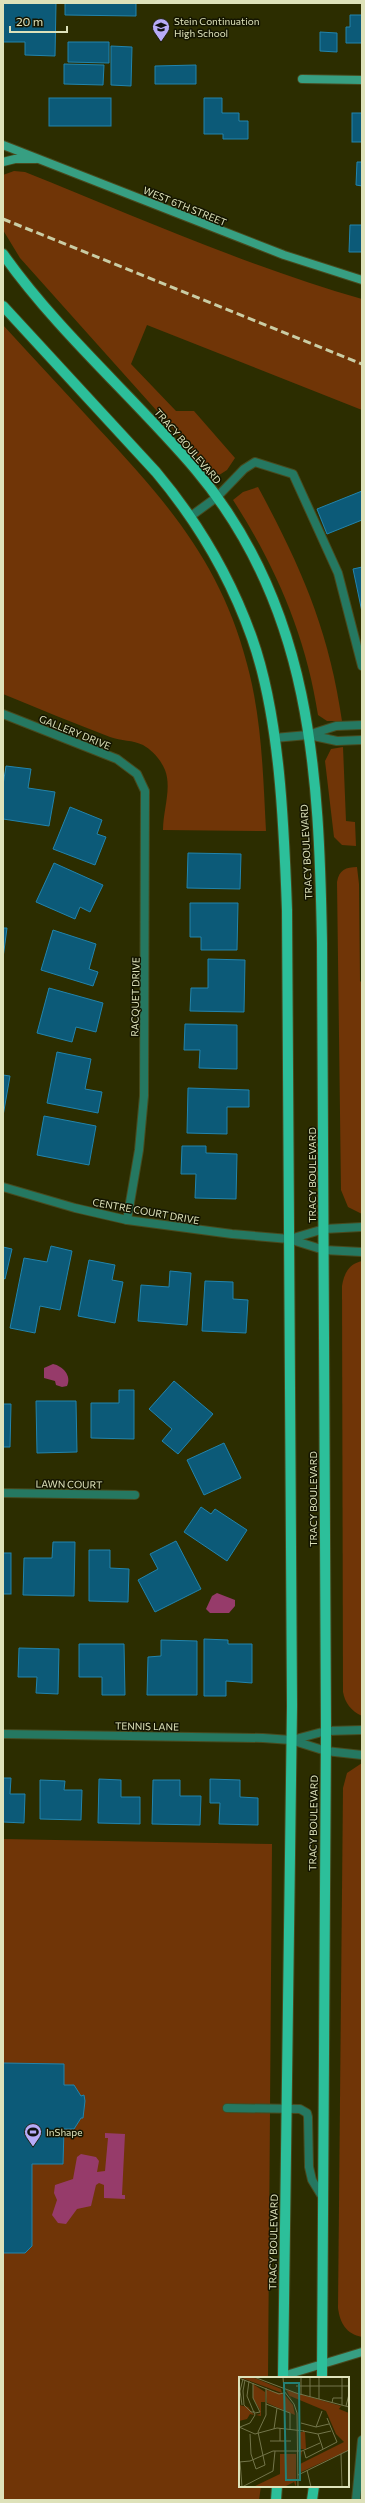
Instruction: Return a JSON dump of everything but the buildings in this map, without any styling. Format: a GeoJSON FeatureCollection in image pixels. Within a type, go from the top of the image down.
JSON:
{"type":"FeatureCollection","features":[{"type":"Feature","properties":{"kind":"main road","name":"TRACY BOULEVARD"},"geometry":{"type":"LineString","coordinates":[[3,254],[40,301],[175,446],[217,498],[247,545],[276,604],[295,664],[308,735],[321,882],[324,1229],[326,1751],[322,2377]]}},
{"type":"Feature","properties":{"kind":"main road","name":"TRACY BOULEVARD"},"geometry":{"type":"LineString","coordinates":[[3,306],[156,472],[191,516],[225,572],[253,639],[263,675],[274,738],[286,902],[289,1239],[291,1740],[283,2377]]}},
{"type":"Feature","properties":{"kind":"main road"},"geometry":{"type":"LineString","coordinates":[[276,2500],[277,2487]]}},
{"type":"Feature","properties":{"kind":"main road"},"geometry":{"type":"LineString","coordinates":[[312,2500],[314,2487]]}},
{"type":"Feature","properties":{"kind":"street"},"geometry":{"type":"LineString","coordinates":[[302,79],[362,80]]}},
{"type":"Feature","properties":{"kind":"street","name":"WEST 6TH STREET"},"geometry":{"type":"LineString","coordinates":[[3,145],[284,255],[362,280]]}},
{"type":"Feature","properties":{"kind":"street"},"geometry":{"type":"LineString","coordinates":[[3,162],[14,159],[40,159]]}},
{"type":"Feature","properties":{"kind":"street"},"geometry":{"type":"LineString","coordinates":[[191,516],[217,498],[244,470],[255,462],[293,474],[338,573],[362,666]]}},
{"type":"Feature","properties":{"kind":"street","name":"GALLERY DRIVE"},"geometry":{"type":"LineString","coordinates":[[3,714],[117,759],[137,774]]}},
{"type":"Feature","properties":{"kind":"street"},"geometry":{"type":"LineString","coordinates":[[274,738],[308,735],[336,726],[362,725]]}},
{"type":"Feature","properties":{"kind":"street"},"geometry":{"type":"LineString","coordinates":[[308,735],[337,741],[362,740]]}},
{"type":"Feature","properties":{"kind":"street","name":"RACQUET DRIVE"},"geometry":{"type":"LineString","coordinates":[[127,1220],[139,1150],[144,1096],[147,814],[145,791],[137,774]]}},
{"type":"Feature","properties":{"kind":"street","name":"CENTRE COURT DRIVE"},"geometry":{"type":"LineString","coordinates":[[3,1187],[75,1208],[127,1220],[232,1234],[289,1239],[324,1250],[362,1252]]}},
{"type":"Feature","properties":{"kind":"street","name":"CENTRE COURT DRIVE"},"geometry":{"type":"LineString","coordinates":[[289,1239],[324,1229],[362,1227]]}},
{"type":"Feature","properties":{"kind":"street","name":"LAWN COURT"},"geometry":{"type":"LineString","coordinates":[[3,1493],[135,1495]]}},
{"type":"Feature","properties":{"kind":"street","name":"TENNIS LANE"},"geometry":{"type":"LineString","coordinates":[[3,1734],[291,1740],[326,1731],[362,1730]]}},
{"type":"Feature","properties":{"kind":"street","name":"TENNIS LANE"},"geometry":{"type":"LineString","coordinates":[[291,1740],[326,1751],[362,1755]]}},
{"type":"Feature","properties":{"kind":"street"},"geometry":{"type":"LineString","coordinates":[[226,2108],[300,2109],[307,2114],[309,2167],[312,2180],[323,2198]]}},
{"type":"Feature","properties":{"kind":"street"},"geometry":{"type":"LineString","coordinates":[[283,2377],[362,2352]]}},
{"type":"Feature","properties":{"kind":"street"},"geometry":{"type":"LineString","coordinates":[[356,2500],[362,2440]]}},
{"type":"Feature","properties":{"kind":"shaded area"},"geometry":{"type":"Polygon","coordinates":[[[14,171],[25,172],[277,272],[362,299],[362,410],[147,325],[131,364],[176,411],[194,411],[235,458],[227,470],[216,477],[20,258],[3,230],[3,175],[14,171]]]}},
{"type":"Feature","properties":{"kind":"shaded area"},"geometry":{"type":"Polygon","coordinates":[[[3,325],[146,481],[188,535],[206,564],[222,595],[236,628],[252,685],[259,726],[266,831],[163,830],[168,784],[167,777],[161,763],[150,750],[139,743],[110,737],[3,694],[3,325]]]}},
{"type":"Feature","properties":{"kind":"shaded area"},"geometry":{"type":"Polygon","coordinates":[[[258,487],[300,572],[311,600],[329,657],[342,721],[327,721],[318,715],[306,658],[287,603],[263,551],[233,500],[243,492],[258,487]]]}},
{"type":"Feature","properties":{"kind":"shaded area"},"geometry":{"type":"Polygon","coordinates":[[[343,747],[346,821],[355,822],[356,846],[342,845],[334,837],[325,761],[331,749],[343,747]]]}},
{"type":"Feature","properties":{"kind":"shaded area"},"geometry":{"type":"Polygon","coordinates":[[[357,867],[359,884],[360,981],[362,983],[362,1214],[348,1207],[341,1190],[337,882],[341,872],[346,869],[357,867]]]}},
{"type":"Feature","properties":{"kind":"shaded area"},"geometry":{"type":"Polygon","coordinates":[[[362,1261],[362,1716],[349,1706],[345,1700],[343,1692],[342,1286],[344,1277],[350,1267],[357,1262],[362,1261]]]}},
{"type":"Feature","properties":{"kind":"shaded area"},"geometry":{"type":"Polygon","coordinates":[[[53,1364],[57,1365],[66,1372],[68,1379],[67,1386],[62,1387],[56,1385],[55,1381],[44,1378],[44,1368],[53,1364]]]}},
{"type":"Feature","properties":{"kind":"shaded area"},"geometry":{"type":"Polygon","coordinates":[[[217,1593],[235,1600],[235,1606],[229,1613],[210,1613],[206,1609],[212,1596],[217,1593]]]}},
{"type":"Feature","properties":{"kind":"shaded area"},"geometry":{"type":"Polygon","coordinates":[[[362,1763],[362,2337],[356,2336],[345,2327],[340,2318],[338,2308],[343,1788],[347,1773],[362,1763]]]}},
{"type":"Feature","properties":{"kind":"shaded area"},"geometry":{"type":"Polygon","coordinates":[[[3,1839],[272,1844],[268,2377],[239,2377],[239,2487],[261,2487],[259,2500],[3,2500],[3,1839]]]}},
{"type":"Feature","properties":{"kind":"shaded area"},"geometry":{"type":"Polygon","coordinates":[[[105,2133],[125,2134],[122,2195],[125,2195],[125,2199],[104,2198],[104,2185],[99,2183],[96,2185],[91,2206],[77,2209],[66,2224],[58,2223],[52,2215],[57,2200],[54,2193],[55,2185],[73,2179],[77,2157],[81,2154],[96,2157],[99,2161],[97,2172],[105,2171],[108,2138],[105,2138],[105,2133]]]}},
{"type":"Feature","properties":{"kind":"railway"},"geometry":{"type":"LineString","coordinates":[[3,219],[362,364]]}},
{"type":"Feature","properties":{"kind":"place","name":"Stein Continuation High School"},"geometry":{"type":"Point","coordinates":[161,42]}},
{"type":"Feature","properties":{"kind":"place","name":"InShape"},"geometry":{"type":"Point","coordinates":[33,2147]}}]}
